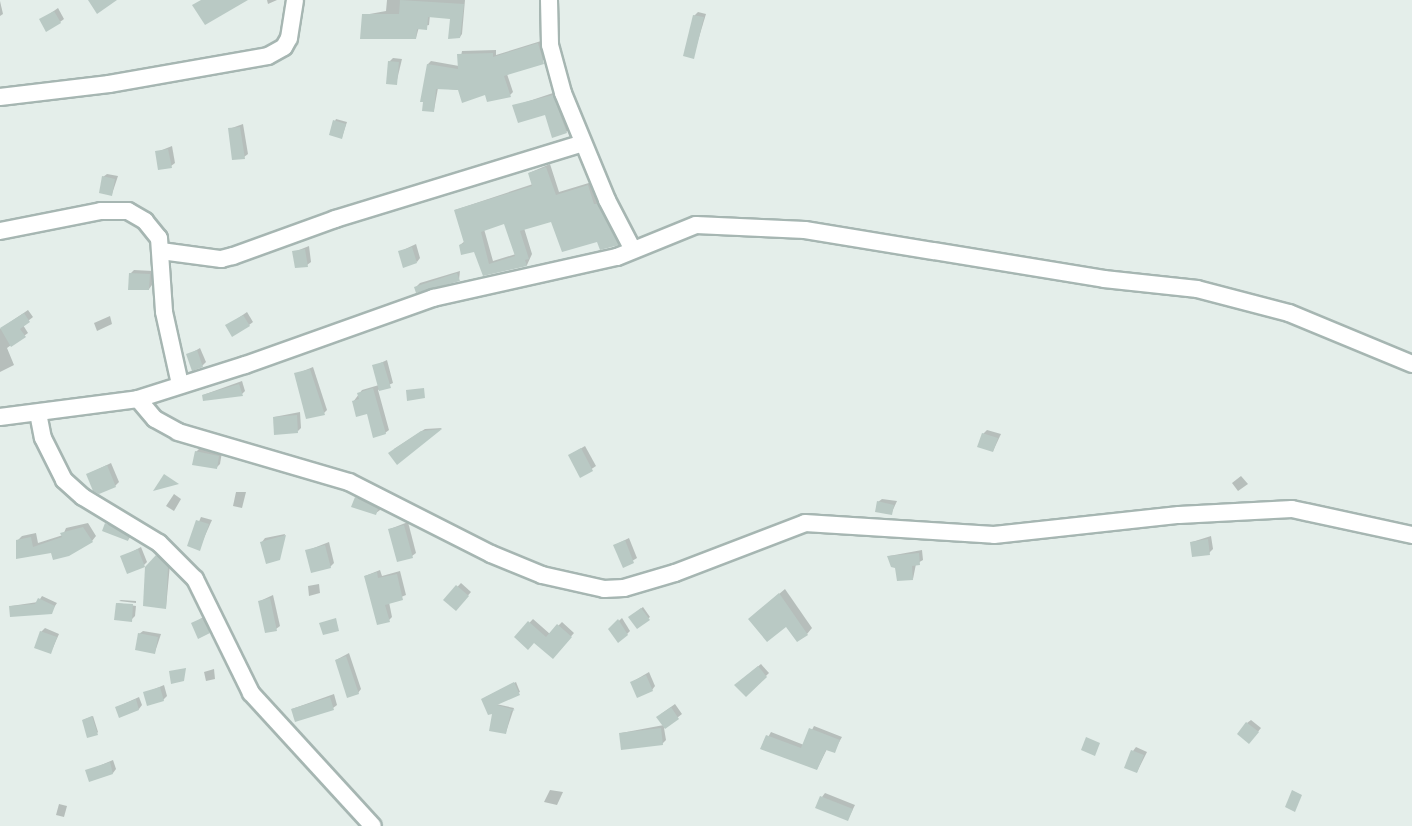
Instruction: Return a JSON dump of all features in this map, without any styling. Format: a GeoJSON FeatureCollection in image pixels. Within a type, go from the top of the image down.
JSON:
{"type":"FeatureCollection","features":[{"type":"Feature","properties":{"kind":"street"},"geometry":{"type":"LineString","coordinates":[[1,93],[109,84],[268,56],[284,47],[289,38],[295,0]]}},
{"type":"Feature","properties":{"kind":"street"},"geometry":{"type":"LineString","coordinates":[[549,0],[553,60],[583,143],[633,250]]}},
{"type":"Feature","properties":{"kind":"street"},"geometry":{"type":"LineString","coordinates":[[161,251],[221,259],[233,256],[335,219],[583,143]]}},
{"type":"Feature","properties":{"kind":"street"},"geometry":{"type":"LineString","coordinates":[[0,231],[78,214],[128,211],[153,229],[161,251],[164,312],[180,384]]}},
{"type":"Feature","properties":{"kind":"street"},"geometry":{"type":"LineString","coordinates":[[0,417],[138,399],[180,384],[245,366],[433,298],[633,250],[696,225],[760,225],[845,235],[923,251],[1197,289],[1250,300],[1412,364]]}},
{"type":"Feature","properties":{"kind":"street"},"geometry":{"type":"LineString","coordinates":[[138,399],[155,419],[178,432],[349,482],[521,567],[604,589],[624,588],[675,573],[805,523],[994,535],[1179,515],[1292,509],[1412,535]]}},
{"type":"Feature","properties":{"kind":"street"},"geometry":{"type":"LineString","coordinates":[[38,413],[43,438],[64,480],[83,497],[159,543],[195,579],[251,693],[373,826]]}},
{"type":"Feature","properties":{"kind":"building"},"geometry":{"type":"Polygon","coordinates":[[[88,0],[117,0],[97,14],[88,0]]]}},
{"type":"Feature","properties":{"kind":"building"},"geometry":{"type":"Polygon","coordinates":[[[201,0],[248,0],[205,25],[192,5],[201,0]]]}},
{"type":"Feature","properties":{"kind":"building"},"geometry":{"type":"Polygon","coordinates":[[[400,0],[464,4],[460,38],[448,39],[450,19],[428,17],[427,30],[417,29],[416,39],[360,39],[362,14],[399,14],[400,0]]]}},
{"type":"Feature","properties":{"kind":"building"},"geometry":{"type":"Polygon","coordinates":[[[54,11],[61,23],[46,32],[39,19],[54,11]]]}},
{"type":"Feature","properties":{"kind":"building"},"geometry":{"type":"Polygon","coordinates":[[[693,15],[704,17],[694,59],[683,56],[693,15]]]}},
{"type":"Feature","properties":{"kind":"building"},"geometry":{"type":"Polygon","coordinates":[[[538,43],[544,64],[504,76],[511,97],[487,102],[485,95],[462,103],[458,90],[436,89],[434,112],[422,111],[423,102],[420,102],[427,64],[458,69],[457,54],[493,53],[493,57],[538,43]]]}},
{"type":"Feature","properties":{"kind":"building"},"geometry":{"type":"Polygon","coordinates":[[[388,61],[399,62],[397,85],[386,84],[388,61]]]}},
{"type":"Feature","properties":{"kind":"building"},"geometry":{"type":"Polygon","coordinates":[[[553,95],[567,133],[552,138],[545,115],[518,123],[512,105],[553,95]]]}},
{"type":"Feature","properties":{"kind":"building"},"geometry":{"type":"Polygon","coordinates":[[[333,120],[346,124],[342,139],[329,135],[333,120]]]}},
{"type":"Feature","properties":{"kind":"building"},"geometry":{"type":"Polygon","coordinates":[[[240,127],[245,159],[232,160],[228,128],[240,127]]]}},
{"type":"Feature","properties":{"kind":"building"},"geometry":{"type":"Polygon","coordinates":[[[168,149],[172,168],[158,170],[155,151],[168,149]]]}},
{"type":"Feature","properties":{"kind":"building"},"geometry":{"type":"Polygon","coordinates":[[[546,167],[556,195],[588,185],[594,204],[597,204],[619,245],[600,250],[597,242],[562,252],[551,222],[520,231],[529,259],[525,260],[527,266],[483,276],[474,252],[461,255],[459,245],[464,243],[454,210],[532,186],[528,173],[546,167]],[[504,224],[481,232],[489,264],[515,256],[504,224]]]}},
{"type":"Feature","properties":{"kind":"building"},"geometry":{"type":"Polygon","coordinates":[[[102,176],[115,179],[112,196],[99,193],[102,176]]]}},
{"type":"Feature","properties":{"kind":"building"},"geometry":{"type":"Polygon","coordinates":[[[412,247],[417,263],[403,268],[398,251],[412,247]]]}},
{"type":"Feature","properties":{"kind":"building"},"geometry":{"type":"Polygon","coordinates":[[[305,249],[308,267],[295,268],[292,251],[305,249]]]}},
{"type":"Feature","properties":{"kind":"building"},"geometry":{"type":"Polygon","coordinates":[[[129,273],[150,274],[149,290],[128,290],[129,273]]]}},
{"type":"Feature","properties":{"kind":"building"},"geometry":{"type":"Polygon","coordinates":[[[457,273],[460,281],[416,293],[414,287],[457,273]]]}},
{"type":"Feature","properties":{"kind":"building"},"geometry":{"type":"Polygon","coordinates":[[[24,313],[30,322],[20,329],[26,337],[11,347],[0,328],[24,313]]]}},
{"type":"Feature","properties":{"kind":"building"},"geometry":{"type":"Polygon","coordinates":[[[243,315],[250,326],[232,337],[225,325],[243,315]]]}},
{"type":"Feature","properties":{"kind":"building"},"geometry":{"type":"Polygon","coordinates":[[[197,350],[203,367],[192,371],[186,354],[197,350]]]}},
{"type":"Feature","properties":{"kind":"building"},"geometry":{"type":"Polygon","coordinates":[[[383,362],[391,388],[379,391],[372,365],[383,362]]]}},
{"type":"Feature","properties":{"kind":"building"},"geometry":{"type":"Polygon","coordinates":[[[310,369],[325,415],[306,419],[294,373],[310,369]]]}},
{"type":"Feature","properties":{"kind":"building"},"geometry":{"type":"Polygon","coordinates":[[[239,384],[243,396],[203,401],[202,395],[239,384]]]}},
{"type":"Feature","properties":{"kind":"building"},"geometry":{"type":"Polygon","coordinates":[[[373,388],[386,434],[373,438],[367,414],[356,417],[352,401],[359,399],[357,393],[373,388]]]}},
{"type":"Feature","properties":{"kind":"building"},"geometry":{"type":"Polygon","coordinates":[[[424,388],[425,398],[407,401],[406,390],[424,388]]]}},
{"type":"Feature","properties":{"kind":"building"},"geometry":{"type":"Polygon","coordinates":[[[297,415],[298,433],[274,435],[273,417],[297,415]]]}},
{"type":"Feature","properties":{"kind":"building"},"geometry":{"type":"Polygon","coordinates":[[[442,429],[397,465],[388,453],[421,431],[442,429]]]}},
{"type":"Feature","properties":{"kind":"building"},"geometry":{"type":"Polygon","coordinates":[[[982,433],[998,438],[993,452],[977,447],[982,433]]]}},
{"type":"Feature","properties":{"kind":"building"},"geometry":{"type":"Polygon","coordinates":[[[581,448],[593,471],[580,478],[568,455],[581,448]]]}},
{"type":"Feature","properties":{"kind":"building"},"geometry":{"type":"Polygon","coordinates":[[[195,451],[219,456],[217,469],[192,465],[195,451]]]}},
{"type":"Feature","properties":{"kind":"building"},"geometry":{"type":"Polygon","coordinates":[[[107,465],[116,487],[99,494],[93,491],[86,474],[107,465]]]}},
{"type":"Feature","properties":{"kind":"building"},"geometry":{"type":"Polygon","coordinates":[[[164,474],[179,484],[153,491],[164,474]]]}},
{"type":"Feature","properties":{"kind":"building"},"geometry":{"type":"Polygon","coordinates":[[[355,497],[378,509],[376,515],[351,507],[355,497]]]}},
{"type":"Feature","properties":{"kind":"building"},"geometry":{"type":"Polygon","coordinates":[[[877,501],[894,505],[892,515],[875,512],[877,501]]]}},
{"type":"Feature","properties":{"kind":"building"},"geometry":{"type":"Polygon","coordinates":[[[196,520],[209,524],[200,551],[187,546],[196,520]]]}},
{"type":"Feature","properties":{"kind":"building"},"geometry":{"type":"Polygon","coordinates":[[[105,523],[129,537],[128,541],[102,531],[105,523]]]}},
{"type":"Feature","properties":{"kind":"building"},"geometry":{"type":"Polygon","coordinates":[[[404,525],[413,558],[397,562],[388,529],[404,525]]]}},
{"type":"Feature","properties":{"kind":"building"},"geometry":{"type":"Polygon","coordinates":[[[83,527],[93,542],[69,556],[53,560],[51,553],[16,559],[16,540],[31,537],[33,547],[62,537],[60,533],[83,527]]]}},
{"type":"Feature","properties":{"kind":"building"},"geometry":{"type":"Polygon","coordinates":[[[286,535],[280,560],[266,564],[260,542],[286,535]]]}},
{"type":"Feature","properties":{"kind":"building"},"geometry":{"type":"Polygon","coordinates":[[[1208,539],[1210,555],[1192,557],[1190,542],[1208,539]]]}},
{"type":"Feature","properties":{"kind":"building"},"geometry":{"type":"Polygon","coordinates":[[[625,540],[634,563],[623,568],[613,545],[625,540]]]}},
{"type":"Feature","properties":{"kind":"building"},"geometry":{"type":"Polygon","coordinates":[[[325,545],[331,568],[311,573],[305,550],[325,545]]]}},
{"type":"Feature","properties":{"kind":"building"},"geometry":{"type":"Polygon","coordinates":[[[138,549],[145,567],[127,574],[120,556],[138,549]]]}},
{"type":"Feature","properties":{"kind":"building"},"geometry":{"type":"Polygon","coordinates":[[[919,553],[920,565],[912,566],[913,580],[897,581],[895,568],[891,567],[887,556],[919,553]]]}},
{"type":"Feature","properties":{"kind":"building"},"geometry":{"type":"Polygon","coordinates":[[[156,555],[168,567],[166,609],[143,606],[145,567],[156,555]]]}},
{"type":"Feature","properties":{"kind":"building"},"geometry":{"type":"Polygon","coordinates":[[[377,572],[378,578],[397,574],[403,600],[385,605],[390,622],[377,625],[364,576],[377,572]]]}},
{"type":"Feature","properties":{"kind":"building"},"geometry":{"type":"Polygon","coordinates":[[[456,585],[469,596],[456,611],[443,600],[456,585]]]}},
{"type":"Feature","properties":{"kind":"building"},"geometry":{"type":"Polygon","coordinates":[[[779,593],[808,635],[797,642],[786,627],[767,642],[748,619],[779,593]]]}},
{"type":"Feature","properties":{"kind":"building"},"geometry":{"type":"Polygon","coordinates":[[[38,598],[55,606],[52,614],[10,617],[9,606],[35,604],[38,598]]]}},
{"type":"Feature","properties":{"kind":"building"},"geometry":{"type":"Polygon","coordinates":[[[270,598],[277,631],[265,633],[258,601],[270,598]]]}},
{"type":"Feature","properties":{"kind":"building"},"geometry":{"type":"Polygon","coordinates":[[[116,603],[133,604],[132,622],[114,620],[116,603]]]}},
{"type":"Feature","properties":{"kind":"building"},"geometry":{"type":"Polygon","coordinates":[[[641,608],[650,620],[637,629],[628,617],[641,608]]]}},
{"type":"Feature","properties":{"kind":"building"},"geometry":{"type":"Polygon","coordinates":[[[202,618],[210,633],[198,639],[191,623],[202,618]]]}},
{"type":"Feature","properties":{"kind":"building"},"geometry":{"type":"Polygon","coordinates":[[[336,618],[339,631],[323,635],[319,623],[336,618]]]}},
{"type":"Feature","properties":{"kind":"building"},"geometry":{"type":"Polygon","coordinates":[[[618,619],[628,635],[618,643],[608,629],[618,619]]]}},
{"type":"Feature","properties":{"kind":"building"},"geometry":{"type":"Polygon","coordinates":[[[528,621],[546,637],[557,624],[572,637],[553,659],[534,643],[528,650],[514,637],[528,621]]]}},
{"type":"Feature","properties":{"kind":"building"},"geometry":{"type":"Polygon","coordinates":[[[40,631],[57,637],[51,654],[34,648],[40,631]]]}},
{"type":"Feature","properties":{"kind":"building"},"geometry":{"type":"Polygon","coordinates":[[[138,633],[158,637],[155,654],[135,650],[138,633]]]}},
{"type":"Feature","properties":{"kind":"building"},"geometry":{"type":"Polygon","coordinates":[[[346,656],[359,694],[347,698],[335,660],[346,656]]]}},
{"type":"Feature","properties":{"kind":"building"},"geometry":{"type":"Polygon","coordinates":[[[758,666],[767,677],[746,697],[734,685],[758,666]]]}},
{"type":"Feature","properties":{"kind":"building"},"geometry":{"type":"Polygon","coordinates":[[[186,668],[184,681],[171,684],[169,671],[186,668]]]}},
{"type":"Feature","properties":{"kind":"building"},"geometry":{"type":"Polygon","coordinates":[[[646,675],[653,691],[637,698],[630,682],[646,675]]]}},
{"type":"Feature","properties":{"kind":"building"},"geometry":{"type":"Polygon","coordinates":[[[514,682],[520,695],[497,705],[515,710],[511,711],[506,734],[489,731],[492,714],[488,715],[481,699],[514,682]]]}},
{"type":"Feature","properties":{"kind":"building"},"geometry":{"type":"Polygon","coordinates":[[[160,687],[164,701],[147,706],[143,692],[160,687]]]}},
{"type":"Feature","properties":{"kind":"building"},"geometry":{"type":"Polygon","coordinates":[[[330,697],[334,710],[295,722],[291,709],[330,697]]]}},
{"type":"Feature","properties":{"kind":"building"},"geometry":{"type":"Polygon","coordinates":[[[136,699],[139,710],[119,718],[115,707],[136,699]]]}},
{"type":"Feature","properties":{"kind":"building"},"geometry":{"type":"Polygon","coordinates":[[[671,707],[679,719],[665,729],[656,717],[671,707]]]}},
{"type":"Feature","properties":{"kind":"building"},"geometry":{"type":"Polygon","coordinates":[[[92,716],[98,735],[87,738],[82,720],[92,716]]]}},
{"type":"Feature","properties":{"kind":"building"},"geometry":{"type":"Polygon","coordinates":[[[1246,722],[1259,732],[1249,744],[1237,734],[1246,722]]]}},
{"type":"Feature","properties":{"kind":"building"},"geometry":{"type":"Polygon","coordinates":[[[661,728],[663,745],[621,750],[619,733],[661,728]]]}},
{"type":"Feature","properties":{"kind":"building"},"geometry":{"type":"Polygon","coordinates":[[[809,728],[840,740],[835,753],[826,750],[817,770],[760,749],[766,735],[801,748],[809,728]]]}},
{"type":"Feature","properties":{"kind":"building"},"geometry":{"type":"Polygon","coordinates":[[[1086,737],[1100,743],[1095,756],[1081,750],[1086,737]]]}},
{"type":"Feature","properties":{"kind":"building"},"geometry":{"type":"Polygon","coordinates":[[[1131,750],[1144,755],[1137,773],[1124,768],[1131,750]]]}},
{"type":"Feature","properties":{"kind":"building"},"geometry":{"type":"Polygon","coordinates":[[[110,762],[113,774],[89,782],[85,770],[110,762]]]}},
{"type":"Feature","properties":{"kind":"building"},"geometry":{"type":"Polygon","coordinates":[[[1292,790],[1302,795],[1295,812],[1285,807],[1292,790]]]}},
{"type":"Feature","properties":{"kind":"building"},"geometry":{"type":"Polygon","coordinates":[[[820,796],[853,809],[848,821],[815,808],[820,796]]]}}]}
